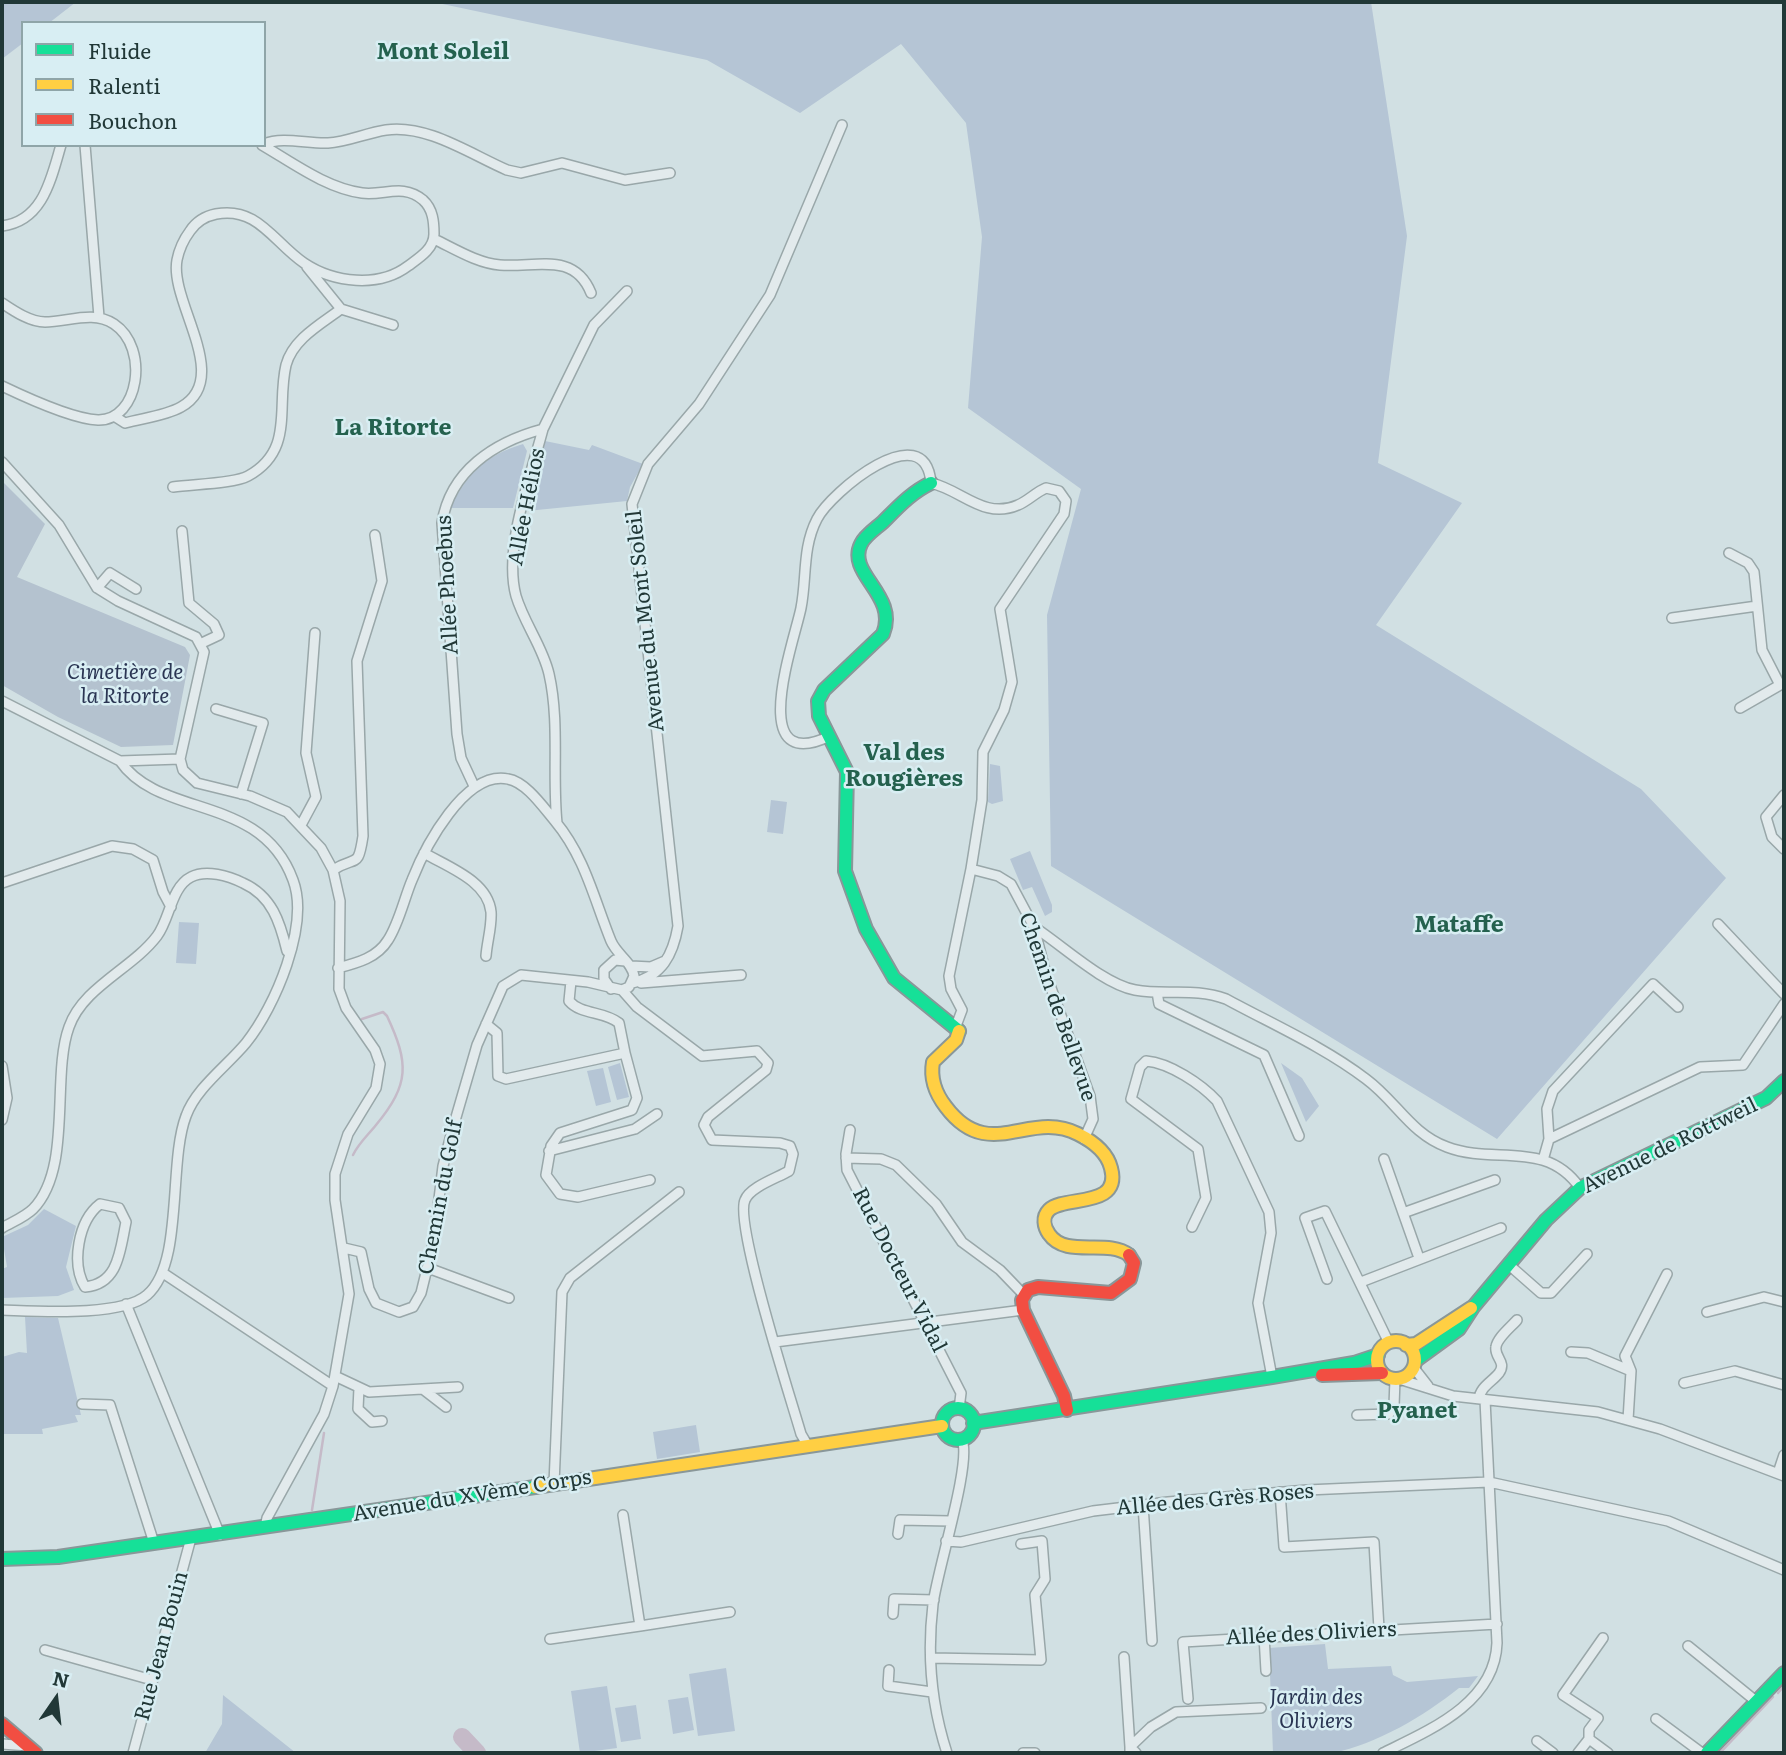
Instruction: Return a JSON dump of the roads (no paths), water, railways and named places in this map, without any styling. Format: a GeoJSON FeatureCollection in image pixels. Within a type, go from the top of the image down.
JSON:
{"type":"FeatureCollection","features":[{"type":"Feature","properties":{"kind":"main road"},"geometry":{"type":"LineString","coordinates":[[930,483],[915,491],[859,545],[863,569],[888,608],[889,620],[883,634],[822,694],[818,712],[847,772],[844,866],[866,929],[894,978],[933,1012],[956,1026],[957,1040],[937,1055],[932,1075],[941,1098],[964,1125],[989,1136],[1055,1127],[1084,1139],[1108,1158],[1112,1171],[1110,1184],[1103,1193],[1090,1201],[1052,1207],[1045,1216],[1045,1227],[1053,1238],[1065,1246],[1122,1250],[1132,1259],[1132,1273],[1127,1282],[1111,1293],[1038,1287],[1024,1294],[1023,1310],[1064,1396],[1067,1410]]}},
{"type":"Feature","properties":{"kind":"main road","name":"Avenue de Rottweil"},"geometry":{"type":"LineString","coordinates":[[1414,1364],[1459,1329],[1508,1264],[1546,1220],[1580,1188],[1766,1098],[1784,1081]]}},
{"type":"Feature","properties":{"kind":"main road","name":"Avenue de Rottweil"},"geometry":{"type":"LineString","coordinates":[[1406,1345],[1416,1344],[1474,1306]]}},
{"type":"Feature","properties":{"kind":"main road"},"geometry":{"type":"LineString","coordinates":[[973,1423],[1354,1363],[1378,1355],[1389,1343],[1406,1345],[1414,1364],[1397,1379],[1382,1373],[1272,1377]]}},
{"type":"Feature","properties":{"kind":"main road"},"geometry":{"type":"LineString","coordinates":[[1378,1355],[1377,1363],[1382,1373]]}},
{"type":"Feature","properties":{"kind":"main road"},"geometry":{"type":"LineString","coordinates":[[959,1409],[969,1413],[973,1423],[971,1433],[962,1440],[947,1437],[942,1426],[945,1414],[959,1409]]}},
{"type":"Feature","properties":{"kind":"main road","name":"Avenue du XVème Corps"},"geometry":{"type":"LineString","coordinates":[[2,1559],[27,1560],[220,1535],[942,1426]]}},
{"type":"Feature","properties":{"kind":"main road"},"geometry":{"type":"LineString","coordinates":[[1707,1753],[1784,1672]]}},
{"type":"Feature","properties":{"kind":"main road"},"geometry":{"type":"LineString","coordinates":[[2,1724],[32,1750]]}},
{"type":"Feature","properties":{"kind":"street","name":"Avenue du Mont Soleil"},"geometry":{"type":"LineString","coordinates":[[667,960],[675,947],[678,926],[632,504],[648,464],[699,404],[770,295],[842,125]]}},
{"type":"Feature","properties":{"kind":"street"},"geometry":{"type":"LineString","coordinates":[[266,144],[285,140],[303,144],[333,143],[386,130],[405,129],[425,133],[507,170],[521,173],[562,163],[625,180],[670,173]]}},
{"type":"Feature","properties":{"kind":"street"},"geometry":{"type":"LineString","coordinates":[[2,226],[26,216],[43,200],[60,147]]}},
{"type":"Feature","properties":{"kind":"street"},"geometry":{"type":"LineString","coordinates":[[85,147],[99,317]]}},
{"type":"Feature","properties":{"kind":"street"},"geometry":{"type":"LineString","coordinates":[[266,147],[320,179],[343,188],[364,194],[393,189],[413,194],[425,202],[433,218],[434,239],[425,253],[404,269],[377,280],[357,281],[328,274],[303,263]]}},
{"type":"Feature","properties":{"kind":"street"},"geometry":{"type":"LineString","coordinates":[[114,416],[125,423],[180,408],[196,396],[203,368],[176,262],[192,228],[207,216],[225,212],[245,215],[265,226],[303,263],[341,309],[393,325]]}},
{"type":"Feature","properties":{"kind":"street"},"geometry":{"type":"LineString","coordinates":[[434,239],[471,257],[499,265],[555,264],[572,269],[585,279],[591,293]]}},
{"type":"Feature","properties":{"kind":"street"},"geometry":{"type":"LineString","coordinates":[[543,429],[594,325],[627,291]]}},
{"type":"Feature","properties":{"kind":"street"},"geometry":{"type":"LineString","coordinates":[[2,303],[20,314],[43,322],[99,317],[114,324],[127,336],[138,366],[135,384],[114,416],[98,420],[32,401],[2,386]]}},
{"type":"Feature","properties":{"kind":"street"},"geometry":{"type":"LineString","coordinates":[[173,487],[246,477],[266,461],[278,446],[286,365],[300,341],[341,309]]}},
{"type":"Feature","properties":{"kind":"street","name":"Allée Phoebus"},"geometry":{"type":"LineString","coordinates":[[474,786],[461,758],[457,734],[442,523],[445,503],[454,484],[482,457],[524,434],[543,429]]}},
{"type":"Feature","properties":{"kind":"street","name":"Allée Hélios"},"geometry":{"type":"LineString","coordinates":[[543,429],[523,504],[515,548],[514,579],[516,597],[550,676],[556,823]]}},
{"type":"Feature","properties":{"kind":"street"},"geometry":{"type":"LineString","coordinates":[[830,736],[807,742],[796,741],[785,732],[780,719],[781,685],[802,604],[804,563],[811,533],[821,512],[834,498],[885,459],[898,456],[920,460],[929,469],[930,483],[951,489],[987,509],[1017,506],[1046,488],[1059,491],[1067,504],[1064,514],[1000,609],[1012,682],[1007,703],[983,752],[982,800],[949,976],[951,989],[962,1010],[956,1026]]}},
{"type":"Feature","properties":{"kind":"street"},"geometry":{"type":"LineString","coordinates":[[2,463],[59,525],[97,588],[118,601],[196,637],[202,643],[204,652],[180,759],[183,770],[197,783],[276,806],[301,825],[321,848],[333,870],[341,922],[338,968],[342,999],[375,1050],[380,1065],[376,1088],[348,1134],[335,1174],[335,1200],[349,1294],[334,1381],[324,1414],[267,1518],[265,1527]]}},
{"type":"Feature","properties":{"kind":"street"},"geometry":{"type":"LineString","coordinates":[[182,531],[189,603],[214,624],[219,635],[202,643]]}},
{"type":"Feature","properties":{"kind":"street"},"geometry":{"type":"LineString","coordinates":[[333,870],[352,864],[360,856],[363,836],[357,661],[382,581],[375,535]]}},
{"type":"Feature","properties":{"kind":"street"},"geometry":{"type":"LineString","coordinates":[[1729,553],[1748,564],[1754,572],[1762,650],[1782,685],[1740,708]]}},
{"type":"Feature","properties":{"kind":"street"},"geometry":{"type":"LineString","coordinates":[[97,588],[110,573],[136,589]]}},
{"type":"Feature","properties":{"kind":"street"},"geometry":{"type":"LineString","coordinates":[[1672,618],[1757,606]]}},
{"type":"Feature","properties":{"kind":"street"},"geometry":{"type":"LineString","coordinates":[[301,825],[316,797],[306,753],[315,633]]}},
{"type":"Feature","properties":{"kind":"street"},"geometry":{"type":"LineString","coordinates":[[2,701],[120,761],[143,783],[244,823],[279,854],[293,879],[298,901],[290,953],[267,1009],[255,1030],[186,1114],[179,1145],[163,1273],[149,1293],[126,1304],[62,1311],[2,1310]]}},
{"type":"Feature","properties":{"kind":"street"},"geometry":{"type":"LineString","coordinates":[[216,709],[263,723],[241,794]]}},
{"type":"Feature","properties":{"kind":"street"},"geometry":{"type":"LineString","coordinates":[[120,761],[180,759]]}},
{"type":"Feature","properties":{"kind":"street"},"geometry":{"type":"LineString","coordinates":[[338,968],[363,961],[389,940],[424,853],[444,820],[474,786],[492,778],[510,779],[533,797],[556,823],[579,856],[597,896],[611,940],[634,976],[632,983]]}},
{"type":"Feature","properties":{"kind":"street"},"geometry":{"type":"LineString","coordinates":[[533,797],[548,797],[555,788]]}},
{"type":"Feature","properties":{"kind":"street"},"geometry":{"type":"LineString","coordinates":[[1784,795],[1766,817],[1772,837],[1784,849]]}},
{"type":"Feature","properties":{"kind":"street"},"geometry":{"type":"LineString","coordinates":[[2,883],[112,846],[133,849],[153,860],[163,892],[171,907]]}},
{"type":"Feature","properties":{"kind":"street"},"geometry":{"type":"LineString","coordinates":[[424,853],[469,879],[485,893],[491,912],[486,956]]}},
{"type":"Feature","properties":{"kind":"street","name":"Chemin de Bellevue"},"geometry":{"type":"LineString","coordinates":[[971,869],[998,876],[1011,884],[1034,927],[1046,972],[1090,1096],[1093,1119],[1084,1139]]}},
{"type":"Feature","properties":{"kind":"street"},"geometry":{"type":"LineString","coordinates":[[2,1228],[32,1211],[47,1186],[58,1143],[69,1025],[83,1003],[158,934],[183,883],[190,877],[201,874],[230,877],[254,888],[270,903],[280,922],[287,951],[290,953]]}},
{"type":"Feature","properties":{"kind":"street"},"geometry":{"type":"LineString","coordinates":[[1718,924],[1784,994]]}},
{"type":"Feature","properties":{"kind":"street"},"geometry":{"type":"LineString","coordinates":[[1034,927],[1118,984],[1157,992],[1193,990],[1226,999],[1363,1076],[1377,1087],[1413,1127],[1449,1148],[1472,1154],[1543,1160],[1567,1171],[1580,1188]]}},
{"type":"Feature","properties":{"kind":"street"},"geometry":{"type":"LineString","coordinates":[[611,940],[605,968],[606,984],[702,1056],[757,1051],[768,1063],[766,1070],[708,1117],[704,1125],[712,1140],[780,1143],[790,1146],[793,1154],[789,1171],[748,1195],[743,1205],[748,1244],[801,1434],[808,1446]]}},
{"type":"Feature","properties":{"kind":"street"},"geometry":{"type":"LineString","coordinates":[[587,982],[615,960],[651,967],[667,960]]}},
{"type":"Feature","properties":{"kind":"street"},"geometry":{"type":"LineString","coordinates":[[617,990],[654,974],[667,960]]}},
{"type":"Feature","properties":{"kind":"street","name":"Chemin du Golf"},"geometry":{"type":"LineString","coordinates":[[344,1248],[361,1252],[371,1297],[390,1310],[399,1312],[413,1307],[421,1293],[428,1268],[447,1149],[486,1024],[501,989],[510,979],[521,975],[587,982],[617,990]]}},
{"type":"Feature","properties":{"kind":"street"},"geometry":{"type":"LineString","coordinates":[[632,983],[741,975]]}},
{"type":"Feature","properties":{"kind":"street"},"geometry":{"type":"LineString","coordinates":[[571,981],[569,1001],[575,1008],[611,1016],[619,1023],[637,1098],[632,1110],[560,1133],[549,1151],[546,1175],[561,1194],[578,1197],[650,1180]]}},
{"type":"Feature","properties":{"kind":"street"},"geometry":{"type":"LineString","coordinates":[[1543,1160],[1549,1139],[1547,1109],[1553,1091],[1653,984],[1678,1007]]}},
{"type":"Feature","properties":{"kind":"street"},"geometry":{"type":"LineString","coordinates":[[1157,992],[1159,1004],[1264,1055],[1299,1136]]}},
{"type":"Feature","properties":{"kind":"street"},"geometry":{"type":"LineString","coordinates":[[1549,1139],[1700,1067],[1743,1065],[1752,1056],[1766,1026],[1784,1004]]}},
{"type":"Feature","properties":{"kind":"street"},"geometry":{"type":"LineString","coordinates":[[486,1024],[497,1033],[498,1076],[506,1079],[625,1053]]}},
{"type":"Feature","properties":{"kind":"street"},"geometry":{"type":"LineString","coordinates":[[1192,1227],[1206,1198],[1198,1149],[1131,1099],[1140,1067],[1146,1061],[1158,1062],[1208,1091],[1217,1101],[1269,1212],[1271,1233],[1258,1303],[1272,1377]]}},
{"type":"Feature","properties":{"kind":"street"},"geometry":{"type":"LineString","coordinates":[[2,1066],[7,1098],[2,1120]]}},
{"type":"Feature","properties":{"kind":"street"},"geometry":{"type":"LineString","coordinates":[[549,1151],[635,1129],[657,1114]]}},
{"type":"Feature","properties":{"kind":"street","name":"Rue Docteur Vidal"},"geometry":{"type":"LineString","coordinates":[[850,1130],[847,1170],[961,1393],[959,1409]]}},
{"type":"Feature","properties":{"kind":"street"},"geometry":{"type":"LineString","coordinates":[[846,1158],[881,1159],[896,1165],[936,1204],[962,1242],[1000,1270],[1024,1294]]}},
{"type":"Feature","properties":{"kind":"street"},"geometry":{"type":"LineString","coordinates":[[1384,1159],[1419,1258]]}},
{"type":"Feature","properties":{"kind":"street"},"geometry":{"type":"LineString","coordinates":[[1403,1213],[1495,1180]]}},
{"type":"Feature","properties":{"kind":"street"},"geometry":{"type":"LineString","coordinates":[[554,1484],[562,1292],[570,1278],[679,1192]]}},
{"type":"Feature","properties":{"kind":"street"},"geometry":{"type":"LineString","coordinates":[[100,1204],[119,1208],[126,1222],[114,1272],[98,1286],[85,1287],[76,1261],[89,1213],[100,1204]]}},
{"type":"Feature","properties":{"kind":"street"},"geometry":{"type":"LineString","coordinates":[[1327,1279],[1305,1219],[1325,1211],[1389,1343]]}},
{"type":"Feature","properties":{"kind":"street"},"geometry":{"type":"LineString","coordinates":[[1361,1282],[1500,1228]]}},
{"type":"Feature","properties":{"kind":"street"},"geometry":{"type":"LineString","coordinates":[[1508,1264],[1541,1293],[1550,1293],[1587,1254]]}},
{"type":"Feature","properties":{"kind":"street"},"geometry":{"type":"LineString","coordinates":[[428,1268],[509,1297]]}},
{"type":"Feature","properties":{"kind":"street"},"geometry":{"type":"LineString","coordinates":[[163,1273],[334,1381],[369,1392],[458,1387]]}},
{"type":"Feature","properties":{"kind":"street"},"geometry":{"type":"LineString","coordinates":[[1628,1420],[1631,1371],[1625,1356],[1667,1273]]}},
{"type":"Feature","properties":{"kind":"street"},"geometry":{"type":"LineString","coordinates":[[1707,1312],[1764,1297],[1784,1303]]}},
{"type":"Feature","properties":{"kind":"street"},"geometry":{"type":"LineString","coordinates":[[126,1304],[220,1535]]}},
{"type":"Feature","properties":{"kind":"street"},"geometry":{"type":"LineString","coordinates":[[775,1342],[1023,1310]]}},
{"type":"Feature","properties":{"kind":"street"},"geometry":{"type":"LineString","coordinates":[[1383,1753],[1442,1723],[1476,1696],[1494,1666],[1497,1624],[1489,1482],[1482,1399],[1479,1392],[1500,1371],[1502,1361],[1495,1350],[1496,1345],[1517,1321]]}},
{"type":"Feature","properties":{"kind":"street"},"geometry":{"type":"LineString","coordinates":[[1571,1352],[1588,1353],[1631,1371]]}},
{"type":"Feature","properties":{"kind":"street"},"geometry":{"type":"LineString","coordinates":[[1414,1364],[1422,1381],[1435,1391]]}},
{"type":"Feature","properties":{"kind":"street"},"geometry":{"type":"LineString","coordinates":[[1684,1383],[1735,1371],[1784,1385]]}},
{"type":"Feature","properties":{"kind":"street"},"geometry":{"type":"LineString","coordinates":[[1357,1415],[1389,1414],[1394,1406],[1397,1379],[1435,1391],[1482,1399],[1598,1412],[1781,1474],[1784,1455]]}},
{"type":"Feature","properties":{"kind":"street"},"geometry":{"type":"LineString","coordinates":[[359,1388],[358,1409],[372,1422],[382,1421]]}},
{"type":"Feature","properties":{"kind":"street"},"geometry":{"type":"LineString","coordinates":[[424,1390],[446,1407]]}},
{"type":"Feature","properties":{"kind":"street"},"geometry":{"type":"LineString","coordinates":[[82,1404],[110,1405],[154,1543]]}},
{"type":"Feature","properties":{"kind":"street"},"geometry":{"type":"LineString","coordinates":[[947,1753],[932,1692],[931,1658],[934,1601],[964,1458],[962,1440]]}},
{"type":"Feature","properties":{"kind":"street","name":"Allée des Grès Roses"},"geometry":{"type":"LineString","coordinates":[[946,1541],[961,1542],[1093,1511],[1143,1505],[1280,1492],[1489,1482],[1668,1521],[1784,1570]]}},
{"type":"Feature","properties":{"kind":"street"},"geometry":{"type":"LineString","coordinates":[[1280,1492],[1283,1547],[1374,1542],[1379,1629]]}},
{"type":"Feature","properties":{"kind":"street"},"geometry":{"type":"LineString","coordinates":[[1143,1505],[1152,1641]]}},
{"type":"Feature","properties":{"kind":"street"},"geometry":{"type":"LineString","coordinates":[[623,1515],[640,1626]]}},
{"type":"Feature","properties":{"kind":"street"},"geometry":{"type":"LineString","coordinates":[[898,1534],[900,1520],[950,1521]]}},
{"type":"Feature","properties":{"kind":"street","name":"Rue Jean Bouin"},"geometry":{"type":"LineString","coordinates":[[133,1753],[191,1538]]}},
{"type":"Feature","properties":{"kind":"street"},"geometry":{"type":"LineString","coordinates":[[931,1658],[1041,1661],[1035,1595],[1045,1579],[1042,1541],[1021,1544]]}},
{"type":"Feature","properties":{"kind":"street"},"geometry":{"type":"LineString","coordinates":[[893,1614],[894,1599],[934,1601]]}},
{"type":"Feature","properties":{"kind":"street"},"geometry":{"type":"LineString","coordinates":[[550,1639],[730,1612]]}},
{"type":"Feature","properties":{"kind":"street","name":"Allée des Oliviers"},"geometry":{"type":"LineString","coordinates":[[1188,1699],[1183,1642],[1497,1624]]}},
{"type":"Feature","properties":{"kind":"street"},"geometry":{"type":"LineString","coordinates":[[1264,1636],[1266,1671]]}},
{"type":"Feature","properties":{"kind":"street"},"geometry":{"type":"LineString","coordinates":[[1577,1753],[1589,1739],[1589,1730],[1597,1717],[1563,1695],[1603,1638]]}},
{"type":"Feature","properties":{"kind":"street"},"geometry":{"type":"LineString","coordinates":[[1688,1646],[1757,1702]]}},
{"type":"Feature","properties":{"kind":"street"},"geometry":{"type":"LineString","coordinates":[[45,1650],[152,1680]]}},
{"type":"Feature","properties":{"kind":"street"},"geometry":{"type":"LineString","coordinates":[[1124,1657],[1132,1751]]}},
{"type":"Feature","properties":{"kind":"street"},"geometry":{"type":"LineString","coordinates":[[889,1671],[888,1686],[932,1692]]}},
{"type":"Feature","properties":{"kind":"street"},"geometry":{"type":"LineString","coordinates":[[1132,1751],[1151,1727],[1176,1712],[1261,1708]]}},
{"type":"Feature","properties":{"kind":"street"},"geometry":{"type":"LineString","coordinates":[[1656,1719],[1702,1753]]}},
{"type":"Feature","properties":{"kind":"street"},"geometry":{"type":"LineString","coordinates":[[1589,1739],[1606,1753]]}},
{"type":"Feature","properties":{"kind":"street"},"geometry":{"type":"LineString","coordinates":[[1537,1741],[1553,1753]]}},
{"type":"Feature","properties":{"kind":"street"},"geometry":{"type":"LineString","coordinates":[[2,1744],[32,1750]]}},
{"type":"Feature","properties":{"kind":"street"},"geometry":{"type":"LineString","coordinates":[[1023,1753],[1035,1753]]}},
{"type":"Feature","properties":{"kind":"waterway"},"geometry":{"type":"LineString","coordinates":[[353,1155],[395,1097],[402,1073],[399,1047],[387,1016],[383,1012],[362,1019]]}},
{"type":"Feature","properties":{"kind":"waterway"},"geometry":{"type":"LineString","coordinates":[[312,1510],[324,1433]]}},
{"type":"Feature","properties":{"kind":"waterway"},"geometry":{"type":"LineString","coordinates":[[1778,1693],[1784,1686]]}},
{"type":"Feature","properties":{"kind":"waterway"},"geometry":{"type":"LineString","coordinates":[[1720,1753],[1773,1697]]}},
{"type":"Feature","properties":{"kind":"waterway"},"geometry":{"type":"LineString","coordinates":[[462,1737],[477,1753]]}},
{"type":"Feature","properties":{"kind":"district","name":"Mont Soleil"},"geometry":{"type":"Point","coordinates":[443,52]}},
{"type":"Feature","properties":{"kind":"district","name":"La Ritorte"},"geometry":{"type":"Point","coordinates":[393,428]}},
{"type":"Feature","properties":{"kind":"district","name":"Val des Rougières"},"geometry":{"type":"Point","coordinates":[904,766]}},
{"type":"Feature","properties":{"kind":"district","name":"Mataffe"},"geometry":{"type":"Point","coordinates":[1459,925]}},
{"type":"Feature","properties":{"kind":"district","name":"Pyanet"},"geometry":{"type":"Point","coordinates":[1417,1411]}},
{"type":"Feature","properties":{"kind":"park label","name":"Cimetière de la Ritorte"},"geometry":{"type":"Point","coordinates":[125,685]}},
{"type":"Feature","properties":{"kind":"park label","name":"Jardin des Oliviers"},"geometry":{"type":"Point","coordinates":[1316,1710]}}]}
